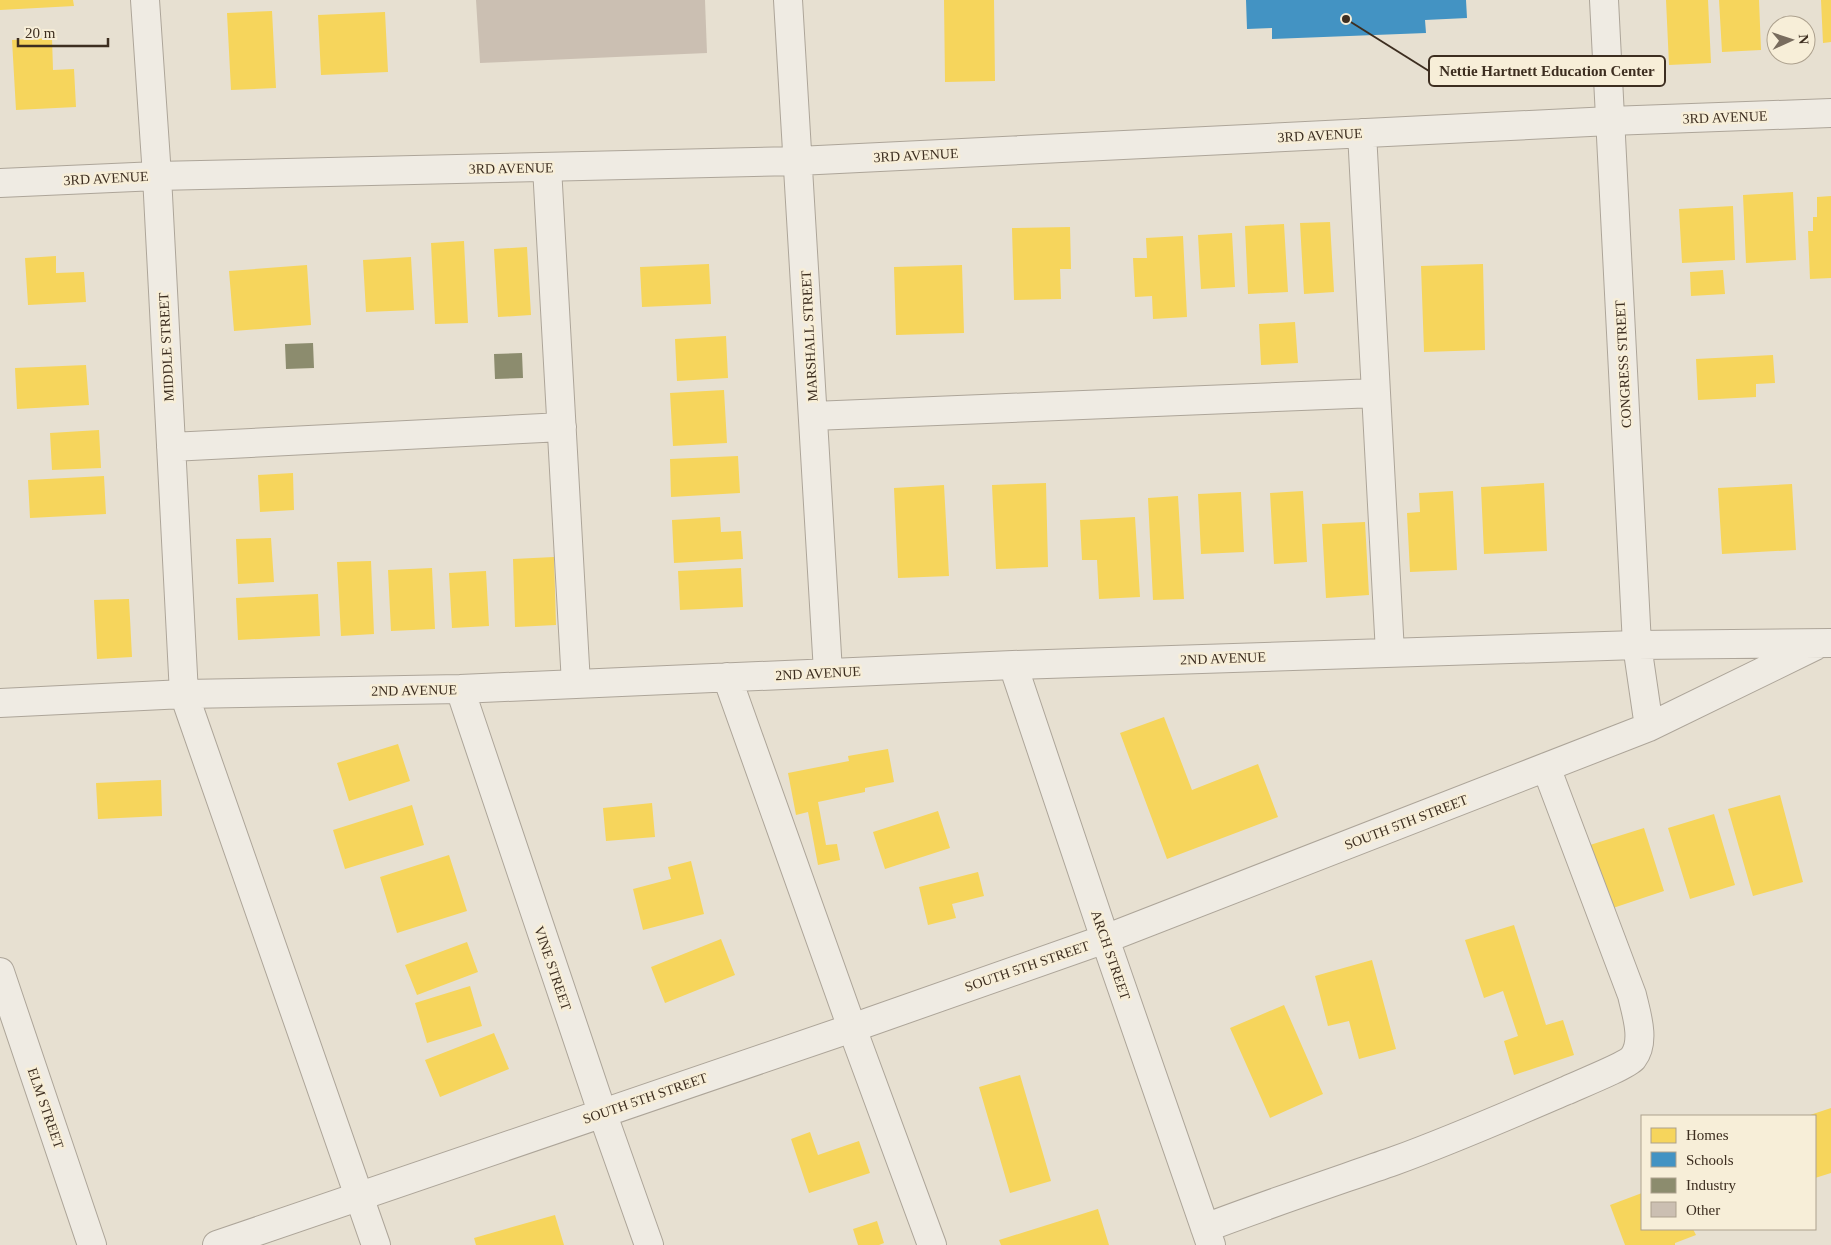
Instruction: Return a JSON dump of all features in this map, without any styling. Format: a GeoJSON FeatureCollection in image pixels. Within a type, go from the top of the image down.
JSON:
{"type":"FeatureCollection","features":[{"type":"Feature","properties":{"kind":"street","name":"MIDDLE STREET"},"geometry":{"type":"LineString","coordinates":[[144,0],[156,176],[184,694],[376,1245]]}},
{"type":"Feature","properties":{"kind":"street","name":"MARSHALL STREET"},"geometry":{"type":"LineString","coordinates":[[788,0],[828,672]]}},
{"type":"Feature","properties":{"kind":"street","name":"CONGRESS STREET"},"geometry":{"type":"LineString","coordinates":[[1604,0],[1637,645],[1649,728]]}},
{"type":"Feature","properties":{"kind":"street","name":"3RD AVENUE"},"geometry":{"type":"LineString","coordinates":[[0,184],[156,176],[798,161],[1610,121],[1831,113]]}},
{"type":"Feature","properties":{"kind":"street"},"geometry":{"type":"LineString","coordinates":[[1362,133],[1390,653]]}},
{"type":"Feature","properties":{"kind":"street"},"geometry":{"type":"LineString","coordinates":[[547,167],[576,684]]}},
{"type":"Feature","properties":{"kind":"street"},"geometry":{"type":"LineString","coordinates":[[813,416],[1376,393]]}},
{"type":"Feature","properties":{"kind":"street"},"geometry":{"type":"LineString","coordinates":[[171,447],[562,427]]}},
{"type":"Feature","properties":{"kind":"street","name":"SOUTH 5TH STREET"},"geometry":{"type":"LineString","coordinates":[[1637,645],[1826,643]]}},
{"type":"Feature","properties":{"kind":"street","name":"SOUTH 5TH STREET"},"geometry":{"type":"LineString","coordinates":[[217,1245],[852,1028],[1105,939],[1649,728],[1826,643]]}},
{"type":"Feature","properties":{"kind":"street","name":"2ND AVENUE"},"geometry":{"type":"LineString","coordinates":[[0,703],[184,694],[460,689],[1013,665],[1637,645]]}},
{"type":"Feature","properties":{"kind":"street","name":"ARCH STREET"},"geometry":{"type":"LineString","coordinates":[[1013,665],[1208,1237]]}},
{"type":"Feature","properties":{"kind":"street"},"geometry":{"type":"LineString","coordinates":[[727,677],[852,1028],[932,1245]]}},
{"type":"Feature","properties":{"kind":"street","name":"VINE STREET"},"geometry":{"type":"LineString","coordinates":[[460,689],[602,1112],[649,1245]]}},
{"type":"Feature","properties":{"kind":"street"},"geometry":{"type":"LineString","coordinates":[[1208,1237],[1276,1200],[1395,1160],[1506,1116],[1609,1072],[1633,1058],[1638,1045],[1639,1030],[1632,995],[1546,767]]}},
{"type":"Feature","properties":{"kind":"street","name":"ELM STREET"},"geometry":{"type":"LineString","coordinates":[[0,972],[92,1245]]}},
{"type":"Feature","properties":{"kind":"building: Homes"},"geometry":{"type":"Polygon","coordinates":[[[0,0],[73,0],[74,6],[0,10],[0,0]]]}},
{"type":"Feature","properties":{"kind":"building: Homes"},"geometry":{"type":"Polygon","coordinates":[[[944,0],[994,0],[995,81],[945,82],[944,0]]]}},
{"type":"Feature","properties":{"kind":"building: Homes"},"geometry":{"type":"Polygon","coordinates":[[[1666,0],[1708,0],[1711,63],[1669,65],[1666,0]]]}},
{"type":"Feature","properties":{"kind":"building: Homes"},"geometry":{"type":"Polygon","coordinates":[[[1719,0],[1759,0],[1761,50],[1722,52],[1719,0]]]}},
{"type":"Feature","properties":{"kind":"building: Homes"},"geometry":{"type":"Polygon","coordinates":[[[1821,0],[1831,0],[1831,42],[1823,43],[1821,0]]]}},
{"type":"Feature","properties":{"kind":"building: Homes"},"geometry":{"type":"Polygon","coordinates":[[[272,11],[276,88],[231,90],[227,13],[272,11]]]}},
{"type":"Feature","properties":{"kind":"building: Homes"},"geometry":{"type":"Polygon","coordinates":[[[385,12],[388,72],[321,75],[318,15],[385,12]]]}},
{"type":"Feature","properties":{"kind":"building: Homes"},"geometry":{"type":"Polygon","coordinates":[[[52,38],[53,70],[74,69],[76,107],[16,110],[12,40],[52,38]]]}},
{"type":"Feature","properties":{"kind":"building: Homes"},"geometry":{"type":"Polygon","coordinates":[[[1793,192],[1796,260],[1746,263],[1743,195],[1793,192]]]}},
{"type":"Feature","properties":{"kind":"building: Homes"},"geometry":{"type":"Polygon","coordinates":[[[1831,196],[1831,278],[1810,279],[1808,231],[1813,231],[1813,217],[1817,217],[1817,197],[1831,196]]]}},
{"type":"Feature","properties":{"kind":"building: Homes"},"geometry":{"type":"Polygon","coordinates":[[[1733,206],[1735,260],[1682,263],[1679,209],[1733,206]]]}},
{"type":"Feature","properties":{"kind":"building: Homes"},"geometry":{"type":"Polygon","coordinates":[[[1330,222],[1334,292],[1304,294],[1300,223],[1330,222]]]}},
{"type":"Feature","properties":{"kind":"building: Homes"},"geometry":{"type":"Polygon","coordinates":[[[1284,224],[1288,292],[1248,294],[1245,226],[1284,224]]]}},
{"type":"Feature","properties":{"kind":"building: Homes"},"geometry":{"type":"Polygon","coordinates":[[[1070,227],[1071,269],[1060,269],[1061,299],[1014,300],[1012,228],[1070,227]]]}},
{"type":"Feature","properties":{"kind":"building: Homes"},"geometry":{"type":"Polygon","coordinates":[[[1232,233],[1235,287],[1201,289],[1198,235],[1232,233]]]}},
{"type":"Feature","properties":{"kind":"building: Homes"},"geometry":{"type":"Polygon","coordinates":[[[1183,236],[1187,317],[1153,319],[1152,296],[1135,297],[1133,258],[1147,258],[1146,238],[1183,236]]]}},
{"type":"Feature","properties":{"kind":"building: Homes"},"geometry":{"type":"Polygon","coordinates":[[[464,241],[468,323],[435,324],[431,243],[464,241]]]}},
{"type":"Feature","properties":{"kind":"building: Homes"},"geometry":{"type":"Polygon","coordinates":[[[527,247],[531,315],[498,317],[494,249],[527,247]]]}},
{"type":"Feature","properties":{"kind":"building: Homes"},"geometry":{"type":"Polygon","coordinates":[[[56,256],[56,273],[84,272],[86,302],[28,305],[25,258],[56,256]]]}},
{"type":"Feature","properties":{"kind":"building: Homes"},"geometry":{"type":"Polygon","coordinates":[[[411,257],[414,310],[366,312],[363,260],[411,257]]]}},
{"type":"Feature","properties":{"kind":"building: Homes"},"geometry":{"type":"Polygon","coordinates":[[[709,264],[711,304],[642,307],[640,267],[709,264]]]}},
{"type":"Feature","properties":{"kind":"building: Homes"},"geometry":{"type":"Polygon","coordinates":[[[1483,264],[1485,350],[1424,352],[1421,266],[1483,264]]]}},
{"type":"Feature","properties":{"kind":"building: Homes"},"geometry":{"type":"Polygon","coordinates":[[[307,265],[311,325],[234,331],[229,271],[307,265]]]}},
{"type":"Feature","properties":{"kind":"building: Homes"},"geometry":{"type":"Polygon","coordinates":[[[962,265],[964,333],[896,335],[894,267],[962,265]]]}},
{"type":"Feature","properties":{"kind":"building: Homes"},"geometry":{"type":"Polygon","coordinates":[[[1723,270],[1725,294],[1691,296],[1690,272],[1723,270]]]}},
{"type":"Feature","properties":{"kind":"building: Homes"},"geometry":{"type":"Polygon","coordinates":[[[1295,322],[1298,363],[1261,365],[1259,324],[1295,322]]]}},
{"type":"Feature","properties":{"kind":"building: Homes"},"geometry":{"type":"Polygon","coordinates":[[[726,336],[728,378],[677,381],[675,339],[726,336]]]}},
{"type":"Feature","properties":{"kind":"building: Homes"},"geometry":{"type":"Polygon","coordinates":[[[1773,355],[1775,383],[1756,384],[1756,397],[1698,400],[1696,359],[1773,355]]]}},
{"type":"Feature","properties":{"kind":"building: Homes"},"geometry":{"type":"Polygon","coordinates":[[[86,365],[89,405],[17,409],[15,368],[86,365]]]}},
{"type":"Feature","properties":{"kind":"building: Homes"},"geometry":{"type":"Polygon","coordinates":[[[724,390],[727,443],[673,446],[670,393],[724,390]]]}},
{"type":"Feature","properties":{"kind":"building: Homes"},"geometry":{"type":"Polygon","coordinates":[[[99,430],[101,468],[52,470],[50,433],[99,430]]]}},
{"type":"Feature","properties":{"kind":"building: Homes"},"geometry":{"type":"Polygon","coordinates":[[[738,456],[740,493],[671,497],[670,459],[738,456]]]}},
{"type":"Feature","properties":{"kind":"building: Homes"},"geometry":{"type":"Polygon","coordinates":[[[293,473],[294,510],[260,512],[258,475],[293,473]]]}},
{"type":"Feature","properties":{"kind":"building: Homes"},"geometry":{"type":"Polygon","coordinates":[[[104,476],[106,514],[30,518],[28,480],[104,476]]]}},
{"type":"Feature","properties":{"kind":"building: Homes"},"geometry":{"type":"Polygon","coordinates":[[[1046,483],[1048,567],[996,569],[992,485],[1046,483]]]}},
{"type":"Feature","properties":{"kind":"building: Homes"},"geometry":{"type":"Polygon","coordinates":[[[1544,483],[1547,551],[1484,554],[1481,487],[1544,483]]]}},
{"type":"Feature","properties":{"kind":"building: Homes"},"geometry":{"type":"Polygon","coordinates":[[[1792,484],[1796,550],[1722,554],[1718,488],[1792,484]]]}},
{"type":"Feature","properties":{"kind":"building: Homes"},"geometry":{"type":"Polygon","coordinates":[[[944,485],[949,576],[898,578],[894,488],[944,485]]]}},
{"type":"Feature","properties":{"kind":"building: Homes"},"geometry":{"type":"Polygon","coordinates":[[[1303,491],[1307,562],[1274,564],[1270,493],[1303,491]]]}},
{"type":"Feature","properties":{"kind":"building: Homes"},"geometry":{"type":"Polygon","coordinates":[[[1453,491],[1457,570],[1410,572],[1407,513],[1420,512],[1419,493],[1453,491]]]}},
{"type":"Feature","properties":{"kind":"building: Homes"},"geometry":{"type":"Polygon","coordinates":[[[1241,492],[1244,552],[1201,554],[1198,494],[1241,492]]]}},
{"type":"Feature","properties":{"kind":"building: Homes"},"geometry":{"type":"Polygon","coordinates":[[[1178,496],[1184,599],[1153,600],[1148,498],[1178,496]]]}},
{"type":"Feature","properties":{"kind":"building: Homes"},"geometry":{"type":"Polygon","coordinates":[[[720,517],[721,532],[741,531],[743,559],[674,563],[672,520],[720,517]]]}},
{"type":"Feature","properties":{"kind":"building: Homes"},"geometry":{"type":"Polygon","coordinates":[[[1135,517],[1140,597],[1099,599],[1097,560],[1082,560],[1080,520],[1135,517]]]}},
{"type":"Feature","properties":{"kind":"building: Homes"},"geometry":{"type":"Polygon","coordinates":[[[1365,522],[1369,595],[1326,598],[1322,524],[1365,522]]]}},
{"type":"Feature","properties":{"kind":"building: Homes"},"geometry":{"type":"Polygon","coordinates":[[[271,538],[274,582],[238,584],[236,539],[271,538]]]}},
{"type":"Feature","properties":{"kind":"building: Homes"},"geometry":{"type":"Polygon","coordinates":[[[554,557],[556,625],[515,627],[513,559],[554,557]]]}},
{"type":"Feature","properties":{"kind":"building: Homes"},"geometry":{"type":"Polygon","coordinates":[[[371,561],[374,634],[341,636],[337,562],[371,561]]]}},
{"type":"Feature","properties":{"kind":"building: Homes"},"geometry":{"type":"Polygon","coordinates":[[[432,568],[435,629],[391,631],[388,570],[432,568]]]}},
{"type":"Feature","properties":{"kind":"building: Homes"},"geometry":{"type":"Polygon","coordinates":[[[741,568],[743,607],[680,610],[678,571],[741,568]]]}},
{"type":"Feature","properties":{"kind":"building: Homes"},"geometry":{"type":"Polygon","coordinates":[[[486,571],[489,626],[452,628],[449,573],[486,571]]]}},
{"type":"Feature","properties":{"kind":"building: Homes"},"geometry":{"type":"Polygon","coordinates":[[[318,594],[320,636],[238,640],[236,598],[318,594]]]}},
{"type":"Feature","properties":{"kind":"building: Homes"},"geometry":{"type":"Polygon","coordinates":[[[129,599],[132,657],[97,659],[94,600],[129,599]]]}},
{"type":"Feature","properties":{"kind":"building: Homes"},"geometry":{"type":"Polygon","coordinates":[[[1164,717],[1192,790],[1258,764],[1278,817],[1167,859],[1120,733],[1164,717]]]}},
{"type":"Feature","properties":{"kind":"building: Homes"},"geometry":{"type":"Polygon","coordinates":[[[398,744],[410,781],[349,801],[337,763],[398,744]]]}},
{"type":"Feature","properties":{"kind":"building: Homes"},"geometry":{"type":"Polygon","coordinates":[[[888,749],[894,782],[865,788],[865,792],[818,802],[826,845],[837,844],[840,860],[818,865],[808,812],[796,815],[788,773],[849,761],[848,756],[888,749]]]}},
{"type":"Feature","properties":{"kind":"building: Homes"},"geometry":{"type":"Polygon","coordinates":[[[161,780],[162,816],[98,819],[96,783],[161,780]]]}},
{"type":"Feature","properties":{"kind":"building: Homes"},"geometry":{"type":"Polygon","coordinates":[[[1780,795],[1803,882],[1753,896],[1728,809],[1780,795]]]}},
{"type":"Feature","properties":{"kind":"building: Homes"},"geometry":{"type":"Polygon","coordinates":[[[652,803],[655,837],[606,841],[603,808],[652,803]]]}},
{"type":"Feature","properties":{"kind":"building: Homes"},"geometry":{"type":"Polygon","coordinates":[[[412,805],[424,845],[345,869],[333,830],[412,805]]]}},
{"type":"Feature","properties":{"kind":"building: Homes"},"geometry":{"type":"Polygon","coordinates":[[[938,811],[950,848],[885,869],[873,832],[938,811]]]}},
{"type":"Feature","properties":{"kind":"building: Homes"},"geometry":{"type":"Polygon","coordinates":[[[1714,814],[1735,885],[1690,899],[1668,828],[1714,814]]]}},
{"type":"Feature","properties":{"kind":"building: Homes"},"geometry":{"type":"Polygon","coordinates":[[[1644,828],[1664,891],[1610,909],[1590,845],[1644,828]]]}},
{"type":"Feature","properties":{"kind":"building: Homes"},"geometry":{"type":"Polygon","coordinates":[[[449,855],[467,911],[397,933],[380,877],[449,855]]]}},
{"type":"Feature","properties":{"kind":"building: Homes"},"geometry":{"type":"Polygon","coordinates":[[[691,861],[704,914],[643,930],[633,889],[671,879],[668,867],[691,861]]]}},
{"type":"Feature","properties":{"kind":"building: Homes"},"geometry":{"type":"Polygon","coordinates":[[[978,872],[984,896],[952,904],[956,918],[928,925],[919,887],[978,872]]]}},
{"type":"Feature","properties":{"kind":"building: Homes"},"geometry":{"type":"Polygon","coordinates":[[[1514,925],[1546,1025],[1563,1020],[1574,1055],[1514,1075],[1504,1041],[1518,1036],[1503,991],[1484,998],[1465,940],[1514,925]]]}},
{"type":"Feature","properties":{"kind":"building: Homes"},"geometry":{"type":"Polygon","coordinates":[[[721,939],[735,975],[665,1003],[651,967],[721,939]]]}},
{"type":"Feature","properties":{"kind":"building: Homes"},"geometry":{"type":"Polygon","coordinates":[[[467,942],[478,972],[417,995],[405,965],[467,942]]]}},
{"type":"Feature","properties":{"kind":"building: Homes"},"geometry":{"type":"Polygon","coordinates":[[[1372,960],[1396,1049],[1359,1059],[1349,1021],[1328,1026],[1315,976],[1372,960]]]}},
{"type":"Feature","properties":{"kind":"building: Homes"},"geometry":{"type":"Polygon","coordinates":[[[470,986],[482,1026],[427,1043],[415,1003],[470,986]]]}},
{"type":"Feature","properties":{"kind":"building: Homes"},"geometry":{"type":"Polygon","coordinates":[[[1284,1005],[1323,1094],[1270,1118],[1230,1028],[1284,1005]]]}},
{"type":"Feature","properties":{"kind":"building: Homes"},"geometry":{"type":"Polygon","coordinates":[[[494,1033],[509,1069],[440,1097],[425,1060],[494,1033]]]}},
{"type":"Feature","properties":{"kind":"building: Homes"},"geometry":{"type":"Polygon","coordinates":[[[1020,1075],[1051,1181],[1010,1193],[979,1087],[1020,1075]]]}},
{"type":"Feature","properties":{"kind":"building: Homes"},"geometry":{"type":"Polygon","coordinates":[[[1831,1108],[1831,1173],[1816,1178],[1816,1115],[1810,1115],[1831,1108]]]}},
{"type":"Feature","properties":{"kind":"building: Homes"},"geometry":{"type":"Polygon","coordinates":[[[810,1132],[818,1155],[859,1141],[870,1173],[809,1193],[791,1139],[810,1132]]]}},
{"type":"Feature","properties":{"kind":"building: Homes"},"geometry":{"type":"Polygon","coordinates":[[[1641,1193],[1641,1230],[1694,1230],[1696,1235],[1675,1243],[1675,1245],[1625,1245],[1610,1205],[1641,1193]]]}},
{"type":"Feature","properties":{"kind":"building: Homes"},"geometry":{"type":"Polygon","coordinates":[[[1098,1209],[1109,1245],[1001,1245],[999,1240],[1098,1209]]]}},
{"type":"Feature","properties":{"kind":"building: Homes"},"geometry":{"type":"Polygon","coordinates":[[[555,1215],[564,1245],[476,1245],[474,1238],[555,1215]]]}},
{"type":"Feature","properties":{"kind":"building: Homes"},"geometry":{"type":"Polygon","coordinates":[[[877,1221],[884,1243],[879,1245],[858,1245],[853,1229],[877,1221]]]}},
{"type":"Feature","properties":{"kind":"building: Schools"},"geometry":{"type":"Polygon","coordinates":[[[1246,0],[1466,0],[1467,18],[1425,20],[1426,33],[1272,39],[1272,28],[1247,29],[1246,0]]]}},
{"type":"Feature","properties":{"kind":"building: Industry"},"geometry":{"type":"Polygon","coordinates":[[[313,343],[314,368],[286,369],[285,344],[313,343]]]}},
{"type":"Feature","properties":{"kind":"building: Industry"},"geometry":{"type":"Polygon","coordinates":[[[522,353],[523,378],[495,379],[494,354],[522,353]]]}},
{"type":"Feature","properties":{"kind":"building: Other"},"geometry":{"type":"Polygon","coordinates":[[[476,0],[705,0],[707,53],[480,63],[476,0]]]}},
{"type":"Feature","properties":{"kind":"place","name":"Nettie Hartnett Education Center"},"geometry":{"type":"Point","coordinates":[1346,19]}}]}
